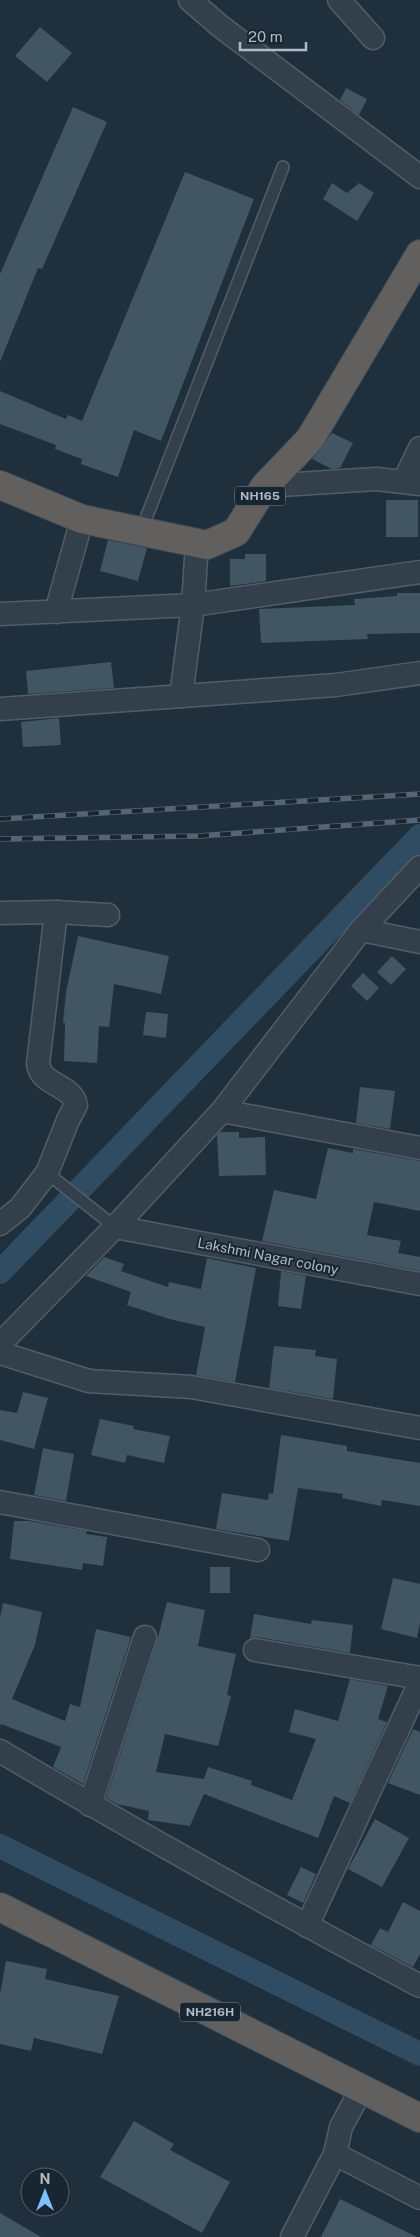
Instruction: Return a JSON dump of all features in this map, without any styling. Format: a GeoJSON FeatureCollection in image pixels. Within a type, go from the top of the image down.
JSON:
{"type":"FeatureCollection","features":[{"type":"Feature","properties":{"kind":"highway","name":"NH165"},"geometry":{"type":"LineString","coordinates":[[0,485],[82,519],[207,545],[236,532],[266,486],[310,439],[420,254]]}},
{"type":"Feature","properties":{"kind":"highway","name":"NH216H"},"geometry":{"type":"LineString","coordinates":[[0,1907],[358,2096],[420,2118]]}},
{"type":"Feature","properties":{"kind":"street"},"geometry":{"type":"LineString","coordinates":[[190,0],[220,26],[420,176]]}},
{"type":"Feature","properties":{"kind":"street"},"geometry":{"type":"LineString","coordinates":[[339,0],[373,38]]}},
{"type":"Feature","properties":{"kind":"street"},"geometry":{"type":"LineString","coordinates":[[266,486],[376,479],[412,483],[420,448]]}},
{"type":"Feature","properties":{"kind":"street"},"geometry":{"type":"LineString","coordinates":[[56,612],[82,519]]}},
{"type":"Feature","properties":{"kind":"street"},"geometry":{"type":"LineString","coordinates":[[181,696],[193,605],[197,543]]}},
{"type":"Feature","properties":{"kind":"street"},"geometry":{"type":"LineString","coordinates":[[0,614],[193,605],[420,572]]}},
{"type":"Feature","properties":{"kind":"street"},"geometry":{"type":"LineString","coordinates":[[0,708],[336,684],[420,674]]}},
{"type":"Feature","properties":{"kind":"street"},"geometry":{"type":"LineString","coordinates":[[0,1344],[115,1227],[222,1111],[360,930],[420,867]]}},
{"type":"Feature","properties":{"kind":"street"},"geometry":{"type":"LineString","coordinates":[[0,913],[56,912],[108,915]]}},
{"type":"Feature","properties":{"kind":"street"},"geometry":{"type":"LineString","coordinates":[[0,1224],[20,1208],[47,1173],[76,1105],[75,1098],[68,1092],[41,1075],[38,1064],[56,912]]}},
{"type":"Feature","properties":{"kind":"street"},"geometry":{"type":"LineString","coordinates":[[360,930],[420,942]]}},
{"type":"Feature","properties":{"kind":"street"},"geometry":{"type":"LineString","coordinates":[[222,1111],[420,1148]]}},
{"type":"Feature","properties":{"kind":"street","name":"Lakshmi Nagar colony"},"geometry":{"type":"LineString","coordinates":[[115,1227],[420,1284]]}},
{"type":"Feature","properties":{"kind":"street"},"geometry":{"type":"LineString","coordinates":[[0,1352],[89,1381],[191,1387],[420,1428]]}},
{"type":"Feature","properties":{"kind":"street"},"geometry":{"type":"LineString","coordinates":[[0,1502],[258,1550]]}},
{"type":"Feature","properties":{"kind":"street"},"geometry":{"type":"LineString","coordinates":[[90,1805],[145,1637]]}},
{"type":"Feature","properties":{"kind":"street"},"geometry":{"type":"LineString","coordinates":[[255,1650],[420,1680],[307,1926]]}},
{"type":"Feature","properties":{"kind":"street"},"geometry":{"type":"LineString","coordinates":[[0,1752],[90,1805],[307,1926],[420,1986]]}},
{"type":"Feature","properties":{"kind":"street"},"geometry":{"type":"LineString","coordinates":[[292,2237],[335,2154],[341,2127],[358,2096]]}},
{"type":"Feature","properties":{"kind":"street"},"geometry":{"type":"LineString","coordinates":[[335,2154],[420,2198]]}},
{"type":"Feature","properties":{"kind":"lane"},"geometry":{"type":"LineString","coordinates":[[141,531],[282,166]]}},
{"type":"Feature","properties":{"kind":"lane"},"geometry":{"type":"LineString","coordinates":[[47,1173],[115,1227]]}},
{"type":"Feature","properties":{"kind":"building"},"geometry":{"type":"Polygon","coordinates":[[[40,27],[72,53],[47,82],[15,56],[40,27]]]}},
{"type":"Feature","properties":{"kind":"building"},"geometry":{"type":"Polygon","coordinates":[[[346,88],[367,99],[359,115],[340,100],[346,88]]]}},
{"type":"Feature","properties":{"kind":"building"},"geometry":{"type":"Polygon","coordinates":[[[73,107],[107,122],[42,269],[38,268],[0,362],[0,274],[73,107]]]}},
{"type":"Feature","properties":{"kind":"building"},"geometry":{"type":"Polygon","coordinates":[[[185,172],[254,199],[161,441],[134,430],[118,477],[81,464],[82,459],[55,449],[56,445],[0,424],[0,391],[66,419],[68,415],[82,421],[185,172]]]}},
{"type":"Feature","properties":{"kind":"building"},"geometry":{"type":"Polygon","coordinates":[[[332,183],[347,193],[359,183],[374,193],[357,221],[323,199],[332,183]]]}},
{"type":"Feature","properties":{"kind":"building"},"geometry":{"type":"Polygon","coordinates":[[[332,433],[353,443],[340,468],[332,469],[312,459],[332,433]]]}},
{"type":"Feature","properties":{"kind":"building"},"geometry":{"type":"Polygon","coordinates":[[[386,500],[418,500],[418,537],[386,537],[386,500]]]}},
{"type":"Feature","properties":{"kind":"building"},"geometry":{"type":"Polygon","coordinates":[[[108,540],[147,548],[138,581],[100,571],[108,540]]]}},
{"type":"Feature","properties":{"kind":"building"},"geometry":{"type":"Polygon","coordinates":[[[245,554],[266,554],[266,581],[230,586],[230,559],[245,559],[245,554]]]}},
{"type":"Feature","properties":{"kind":"building"},"geometry":{"type":"Polygon","coordinates":[[[397,593],[420,593],[420,633],[367,634],[368,639],[261,643],[259,609],[355,605],[354,599],[397,596],[397,593]]]}},
{"type":"Feature","properties":{"kind":"building"},"geometry":{"type":"Polygon","coordinates":[[[111,662],[114,688],[28,694],[26,671],[111,662]]]}},
{"type":"Feature","properties":{"kind":"building"},"geometry":{"type":"Polygon","coordinates":[[[59,718],[61,745],[23,747],[21,722],[59,718]]]}},
{"type":"Feature","properties":{"kind":"building"},"geometry":{"type":"Polygon","coordinates":[[[78,936],[169,956],[161,994],[114,984],[109,1027],[99,1026],[97,1063],[64,1061],[65,1023],[63,1023],[66,992],[78,936]]]}},
{"type":"Feature","properties":{"kind":"building"},"geometry":{"type":"Polygon","coordinates":[[[392,956],[406,969],[391,985],[377,972],[392,956]]]}},
{"type":"Feature","properties":{"kind":"building"},"geometry":{"type":"Polygon","coordinates":[[[363,973],[379,988],[367,1001],[351,986],[363,973]]]}},
{"type":"Feature","properties":{"kind":"building"},"geometry":{"type":"Polygon","coordinates":[[[146,1012],[168,1014],[166,1038],[143,1035],[146,1012]]]}},
{"type":"Feature","properties":{"kind":"building"},"geometry":{"type":"Polygon","coordinates":[[[360,1087],[395,1091],[390,1129],[356,1123],[360,1087]]]}},
{"type":"Feature","properties":{"kind":"building"},"geometry":{"type":"Polygon","coordinates":[[[220,1132],[239,1132],[239,1138],[265,1137],[266,1175],[219,1176],[217,1135],[220,1132]]]}},
{"type":"Feature","properties":{"kind":"building"},"geometry":{"type":"Polygon","coordinates":[[[328,1148],[353,1153],[353,1149],[420,1161],[420,1211],[374,1202],[367,1235],[401,1241],[398,1253],[420,1257],[420,1271],[262,1241],[274,1190],[316,1199],[328,1148]]]}},
{"type":"Feature","properties":{"kind":"building"},"geometry":{"type":"Polygon","coordinates":[[[104,1257],[124,1264],[121,1271],[168,1287],[169,1282],[201,1289],[207,1258],[256,1268],[235,1382],[196,1375],[205,1327],[169,1319],[127,1305],[131,1292],[86,1276],[104,1257]]]}},
{"type":"Feature","properties":{"kind":"building"},"geometry":{"type":"Polygon","coordinates":[[[281,1271],[306,1276],[301,1309],[278,1306],[281,1271]]]}},
{"type":"Feature","properties":{"kind":"building"},"geometry":{"type":"Polygon","coordinates":[[[274,1346],[316,1350],[315,1356],[337,1359],[333,1399],[269,1388],[274,1346]]]}},
{"type":"Feature","properties":{"kind":"building"},"geometry":{"type":"Polygon","coordinates":[[[23,1392],[48,1398],[34,1449],[0,1440],[0,1410],[17,1413],[23,1392]]]}},
{"type":"Feature","properties":{"kind":"building"},"geometry":{"type":"Polygon","coordinates":[[[100,1419],[134,1426],[133,1429],[170,1436],[164,1463],[127,1455],[125,1463],[91,1455],[100,1419]]]}},
{"type":"Feature","properties":{"kind":"building"},"geometry":{"type":"Polygon","coordinates":[[[281,1435],[347,1446],[347,1451],[420,1463],[420,1506],[382,1500],[381,1506],[342,1498],[343,1494],[298,1488],[289,1541],[216,1529],[222,1493],[268,1500],[269,1493],[273,1494],[281,1435]]]}},
{"type":"Feature","properties":{"kind":"building"},"geometry":{"type":"Polygon","coordinates":[[[43,1448],[74,1454],[66,1501],[34,1495],[43,1448]]]}},
{"type":"Feature","properties":{"kind":"building"},"geometry":{"type":"Polygon","coordinates":[[[14,1521],[29,1521],[87,1531],[86,1534],[107,1537],[103,1566],[83,1563],[82,1570],[10,1559],[14,1521]]]}},
{"type":"Feature","properties":{"kind":"building"},"geometry":{"type":"Polygon","coordinates":[[[210,1567],[230,1567],[230,1593],[210,1593],[210,1567]]]}},
{"type":"Feature","properties":{"kind":"building"},"geometry":{"type":"Polygon","coordinates":[[[393,1578],[420,1584],[420,1622],[417,1638],[381,1629],[393,1578]]]}},
{"type":"Feature","properties":{"kind":"building"},"geometry":{"type":"Polygon","coordinates":[[[167,1602],[205,1610],[198,1646],[236,1654],[227,1695],[231,1696],[218,1746],[165,1734],[156,1772],[204,1779],[208,1767],[252,1781],[251,1785],[292,1800],[316,1739],[289,1732],[295,1709],[338,1721],[350,1679],[388,1686],[378,1719],[387,1722],[350,1803],[334,1796],[318,1838],[204,1794],[190,1826],[148,1820],[149,1811],[117,1804],[106,1798],[157,1641],[167,1602]]]}},
{"type":"Feature","properties":{"kind":"building"},"geometry":{"type":"Polygon","coordinates":[[[3,1603],[42,1612],[35,1645],[12,1699],[65,1721],[70,1704],[80,1707],[96,1629],[131,1637],[83,1784],[53,1767],[61,1747],[1,1724],[0,1726],[0,1617],[3,1603]]]}},
{"type":"Feature","properties":{"kind":"building"},"geometry":{"type":"Polygon","coordinates":[[[254,1614],[311,1624],[312,1620],[353,1625],[350,1653],[257,1637],[250,1638],[254,1614]]]}},
{"type":"Feature","properties":{"kind":"building"},"geometry":{"type":"Polygon","coordinates":[[[413,1729],[420,1732],[420,1795],[388,1783],[413,1729]]]}},
{"type":"Feature","properties":{"kind":"building"},"geometry":{"type":"Polygon","coordinates":[[[375,1819],[409,1838],[382,1887],[348,1869],[375,1819]]]}},
{"type":"Feature","properties":{"kind":"building"},"geometry":{"type":"Polygon","coordinates":[[[301,1867],[316,1874],[303,1903],[287,1895],[301,1867]]]}},
{"type":"Feature","properties":{"kind":"building"},"geometry":{"type":"Polygon","coordinates":[[[403,1902],[420,1911],[420,1954],[413,1967],[371,1945],[380,1928],[388,1932],[403,1902]]]}},
{"type":"Feature","properties":{"kind":"building"},"geometry":{"type":"Polygon","coordinates":[[[6,1961],[47,1969],[45,1979],[119,1996],[102,2054],[34,2038],[31,2051],[0,2044],[0,1994],[6,1961]]]}},
{"type":"Feature","properties":{"kind":"building"},"geometry":{"type":"Polygon","coordinates":[[[134,2121],[174,2144],[170,2150],[230,2182],[202,2233],[100,2177],[134,2121]]]}},
{"type":"Feature","properties":{"kind":"building"},"geometry":{"type":"Polygon","coordinates":[[[340,2199],[417,2237],[321,2237],[340,2199]]]}},
{"type":"Feature","properties":{"kind":"building"},"geometry":{"type":"Polygon","coordinates":[[[0,2213],[41,2237],[0,2237],[0,2213]]]}},
{"type":"Feature","properties":{"kind":"waterway"},"geometry":{"type":"LineString","coordinates":[[0,1272],[420,836]]}},
{"type":"Feature","properties":{"kind":"waterway"},"geometry":{"type":"LineString","coordinates":[[0,1846],[420,2054]]}},
{"type":"Feature","properties":{"kind":"railway"},"geometry":{"type":"LineString","coordinates":[[0,819],[420,794]]}},
{"type":"Feature","properties":{"kind":"railway"},"geometry":{"type":"LineString","coordinates":[[0,839],[199,836],[420,820]]}}]}
